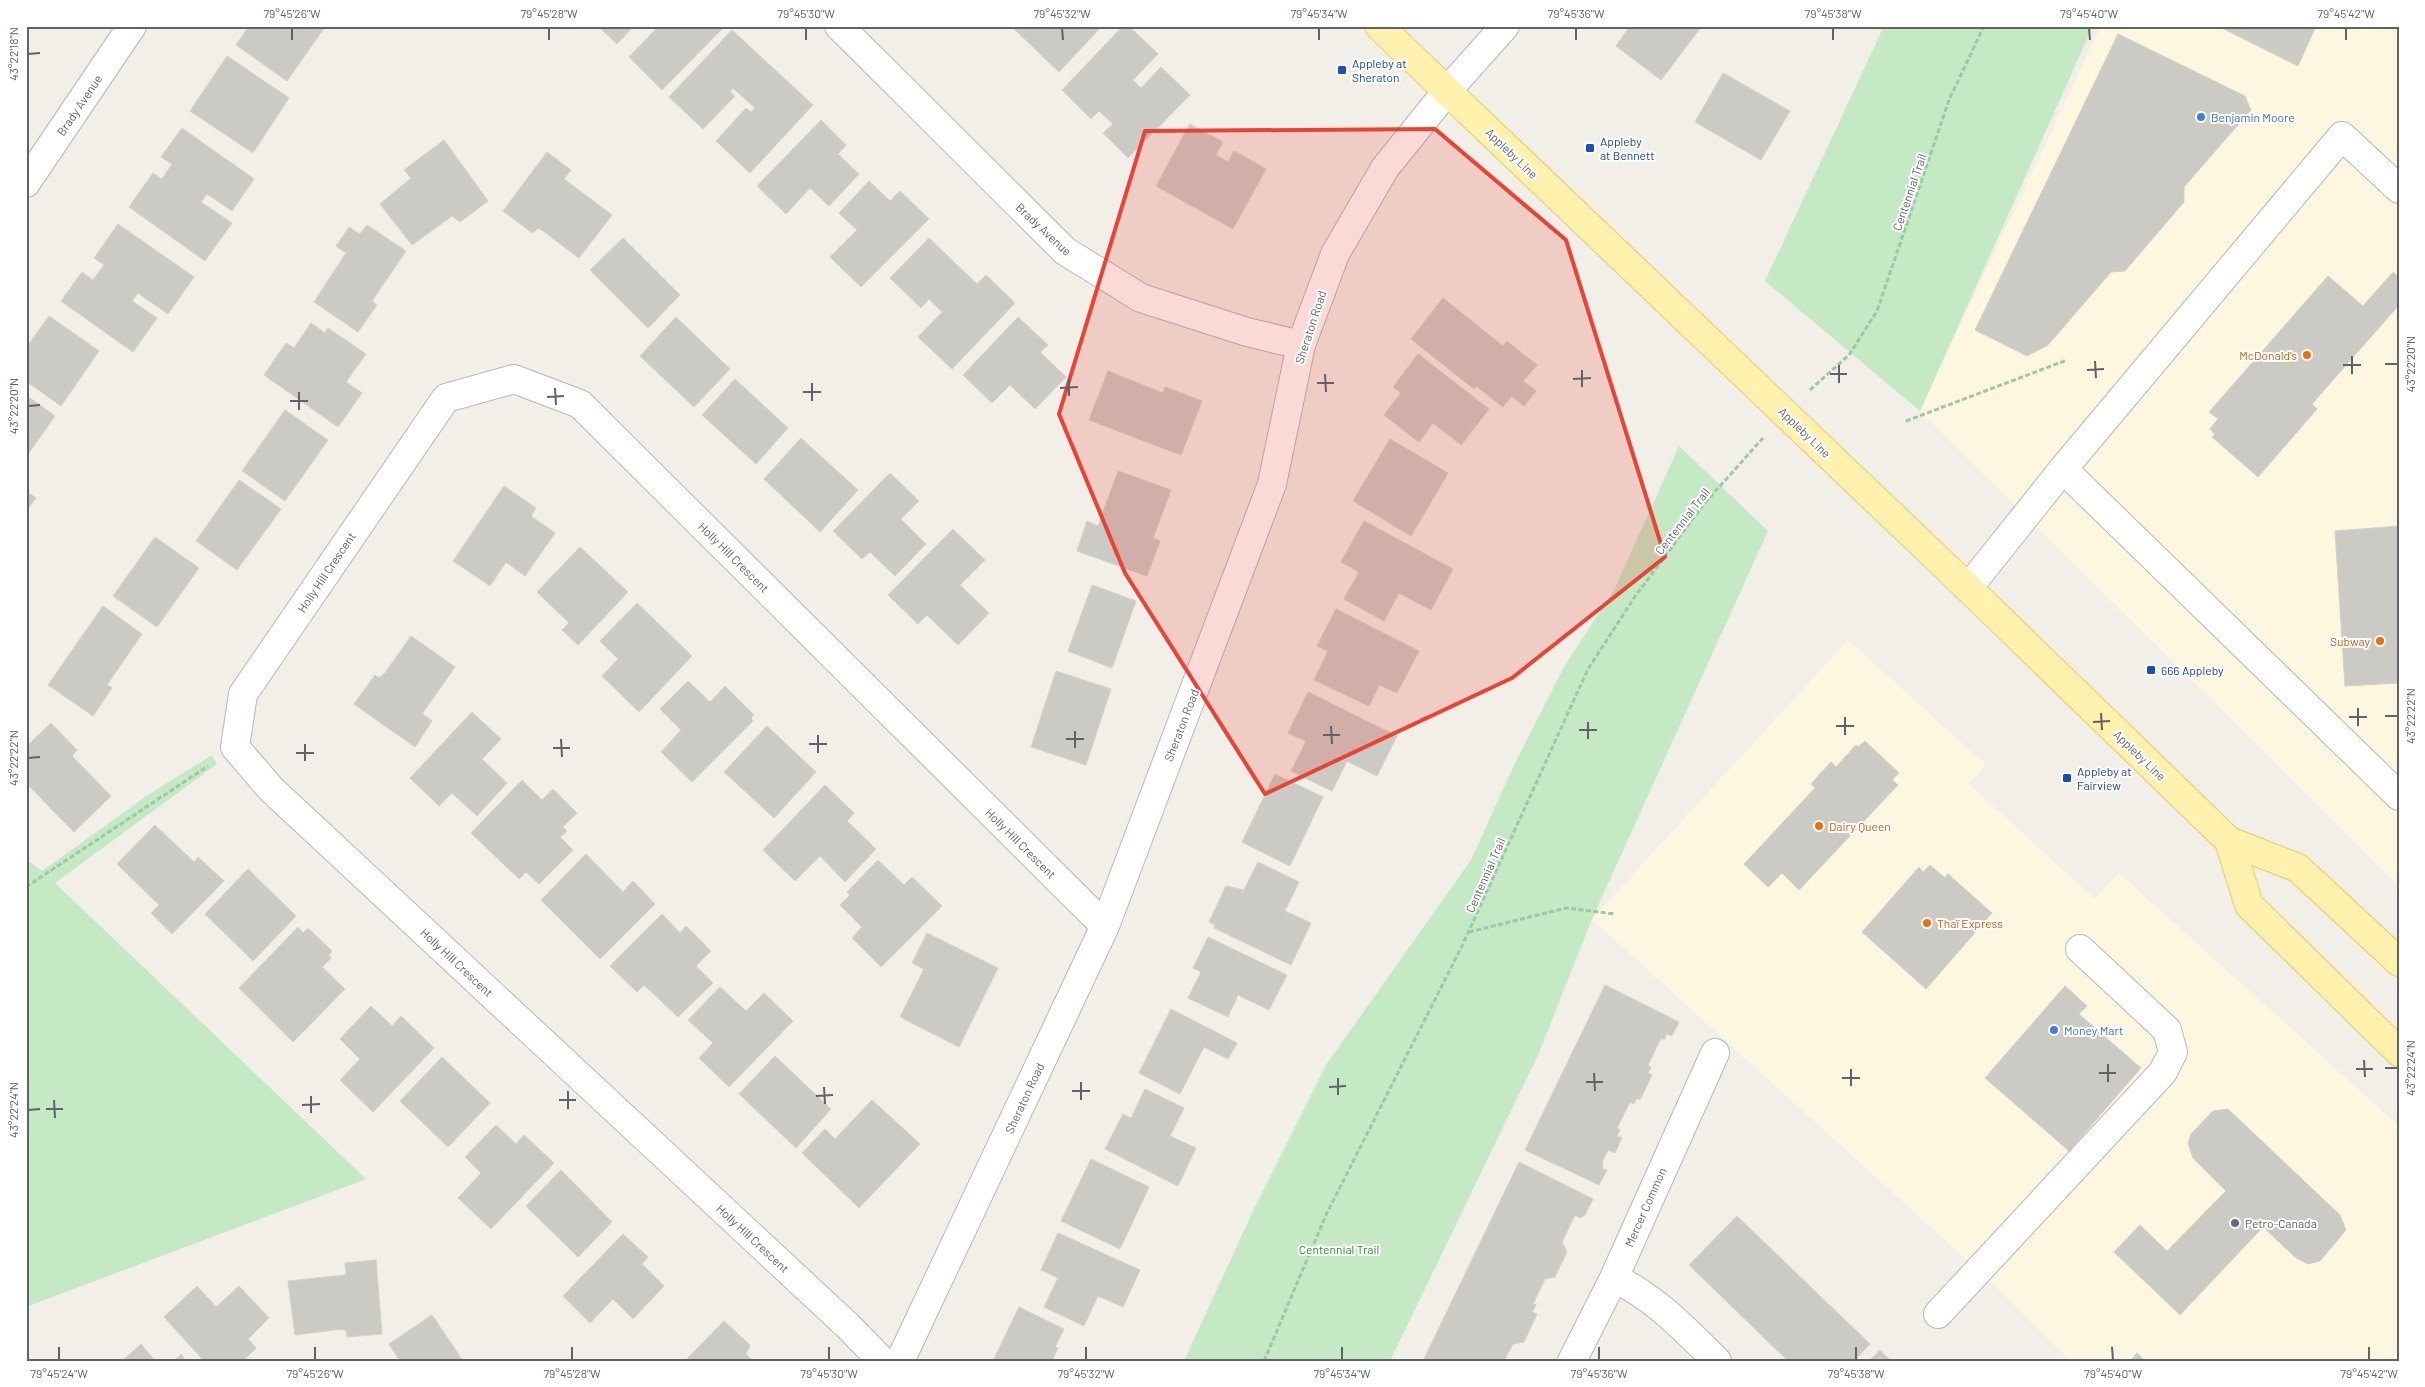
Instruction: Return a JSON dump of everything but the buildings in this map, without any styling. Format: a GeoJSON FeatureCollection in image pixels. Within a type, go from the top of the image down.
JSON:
{"type":"FeatureCollection","features":[{"type":"Feature","properties":{"kind":"main road","name":"Appleby Line"},"geometry":{"type":"LineString","coordinates":[[1379,26],[1968,588],[2229,841],[2298,868],[2399,962]]}},
{"type":"Feature","properties":{"kind":"main road","name":"Appleby Line"},"geometry":{"type":"LineString","coordinates":[[2229,841],[2249,905],[2399,1052]]}},
{"type":"Feature","properties":{"kind":"street","name":"Brady Avenue"},"geometry":{"type":"LineString","coordinates":[[26,183],[132,26]]}},
{"type":"Feature","properties":{"kind":"street","name":"Brady Avenue"},"geometry":{"type":"LineString","coordinates":[[839,26],[1065,251],[1141,298],[1247,332],[1302,345]]}},
{"type":"Feature","properties":{"kind":"street","name":"Sheraton Road"},"geometry":{"type":"LineString","coordinates":[[900,1361],[1105,926],[1272,484],[1302,345],[1335,254],[1385,168],[1447,91],[1504,26]]}},
{"type":"Feature","properties":{"kind":"street"},"geometry":{"type":"LineString","coordinates":[[1968,588],[2063,469],[2342,136],[2399,189]]}},
{"type":"Feature","properties":{"kind":"street","name":"Holly Hill Crescent"},"geometry":{"type":"LineString","coordinates":[[882,1361],[849,1328],[271,789],[235,747],[243,694],[446,398],[514,379],[580,404],[1105,926]]}},
{"type":"Feature","properties":{"kind":"street"},"geometry":{"type":"LineString","coordinates":[[2063,469],[2399,796]]}},
{"type":"Feature","properties":{"kind":"street"},"geometry":{"type":"LineString","coordinates":[[1938,1314],[2163,1072],[2173,1052],[2167,1030],[2080,949]]}},
{"type":"Feature","properties":{"kind":"street","name":"Mercer Common"},"geometry":{"type":"LineString","coordinates":[[1572,1361],[1614,1278],[1715,1053]]}},
{"type":"Feature","properties":{"kind":"street"},"geometry":{"type":"LineString","coordinates":[[1614,1278],[1640,1291],[1656,1303],[1717,1361]]}},
{"type":"Feature","properties":{"kind":"path","name":"Centennial Trail"},"geometry":{"type":"LineString","coordinates":[[1822,378],[1849,355],[1877,311],[1949,100],[1984,26]]}},
{"type":"Feature","properties":{"kind":"path"},"geometry":{"type":"LineString","coordinates":[[1906,421],[2067,360]]}},
{"type":"Feature","properties":{"kind":"path","name":"Centennial Trail"},"geometry":{"type":"LineString","coordinates":[[1264,1361],[1326,1215],[1468,932],[1588,669],[1636,595],[1704,504],[1752,450]]}},
{"type":"Feature","properties":{"kind":"path"},"geometry":{"type":"LineString","coordinates":[[26,887],[38,882],[235,747]]}},
{"type":"Feature","properties":{"kind":"path"},"geometry":{"type":"LineString","coordinates":[[1468,932],[1566,908],[1615,914]]}},
{"type":"Feature","properties":{"kind":"highlighted area"},"geometry":{"type":"Polygon","coordinates":[[[1435,129],[1566,240],[1665,557],[1512,678],[1265,794],[1125,573],[1059,414],[1145,131],[1435,129]]]}},
{"type":"Feature","properties":{"kind":"shaded area"},"geometry":{"type":"Polygon","coordinates":[[[2101,26],[2399,26],[2399,886],[1920,411],[2101,26]]]}},
{"type":"Feature","properties":{"kind":"shaded area"},"geometry":{"type":"Polygon","coordinates":[[[1848,640],[1986,765],[1969,784],[2095,899],[2119,873],[2399,1126],[2399,1361],[2070,1361],[1990,1281],[1592,919],[1848,640]]]}},
{"type":"Feature","properties":{"kind":"green space"},"geometry":{"type":"Polygon","coordinates":[[[1884,26],[2093,26],[1920,411],[1765,281],[1884,26]]]}},
{"type":"Feature","properties":{"kind":"green space","name":"Centennial Trail"},"geometry":{"type":"Polygon","coordinates":[[[1679,446],[1768,531],[1592,919],[1539,1053],[1390,1361],[1184,1361],[1254,1209],[1326,1065],[1471,860],[1516,761],[1564,667],[1615,588],[1679,446]]]}},
{"type":"Feature","properties":{"kind":"green space"},"geometry":{"type":"Polygon","coordinates":[[[212,755],[217,764],[55,883],[366,1179],[26,1307],[26,859],[42,871],[151,793],[212,755]]]}},
{"type":"Feature","properties":{"kind":"place","name":"Appleby at Sheraton"},"geometry":{"type":"Point","coordinates":[1342,70]}},
{"type":"Feature","properties":{"kind":"place","name":"Benjamin Moore"},"geometry":{"type":"Point","coordinates":[2201,117]}},
{"type":"Feature","properties":{"kind":"place","name":"Appleby at Bennett"},"geometry":{"type":"Point","coordinates":[1590,148]}},
{"type":"Feature","properties":{"kind":"place","name":"McDonald's"},"geometry":{"type":"Point","coordinates":[2307,355]}},
{"type":"Feature","properties":{"kind":"place","name":"Subway"},"geometry":{"type":"Point","coordinates":[2380,641]}},
{"type":"Feature","properties":{"kind":"place","name":"666 Appleby"},"geometry":{"type":"Point","coordinates":[2151,670]}},
{"type":"Feature","properties":{"kind":"place","name":"Appleby at Fairview"},"geometry":{"type":"Point","coordinates":[2067,778]}},
{"type":"Feature","properties":{"kind":"place","name":"Dairy Queen"},"geometry":{"type":"Point","coordinates":[1819,826]}},
{"type":"Feature","properties":{"kind":"place","name":"Thaï Express"},"geometry":{"type":"Point","coordinates":[1927,923]}},
{"type":"Feature","properties":{"kind":"place","name":"Money Mart"},"geometry":{"type":"Point","coordinates":[2054,1030]}},
{"type":"Feature","properties":{"kind":"place","name":"Petro-Canada"},"geometry":{"type":"Point","coordinates":[2235,1223]}}]}
